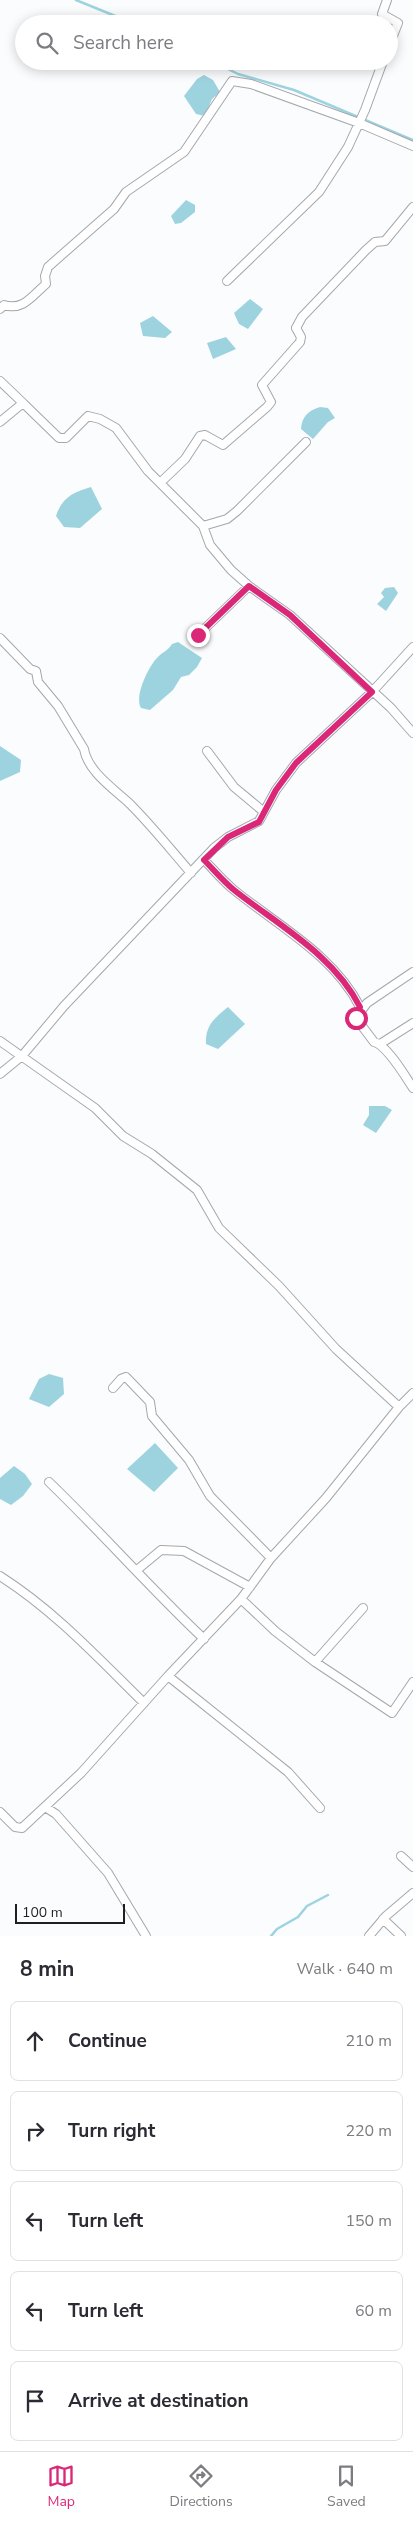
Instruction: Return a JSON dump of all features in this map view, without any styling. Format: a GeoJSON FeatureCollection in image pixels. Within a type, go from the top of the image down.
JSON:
{"type":"FeatureCollection","features":[{"type":"Feature","properties":{"kind":"street"},"geometry":{"type":"LineString","coordinates":[[384,15],[382,14],[387,0]]}},
{"type":"Feature","properties":{"kind":"street"},"geometry":{"type":"LineString","coordinates":[[227,281],[319,192],[348,147],[380,70]]}},
{"type":"Feature","properties":{"kind":"street"},"geometry":{"type":"LineString","coordinates":[[0,309],[4,306],[14,308],[22,306],[46,284],[45,276],[48,267],[114,209],[126,192],[184,152],[232,81],[251,84],[361,119],[413,146]]}},
{"type":"Feature","properties":{"kind":"street"},"geometry":{"type":"LineString","coordinates":[[161,482],[185,459],[200,436],[205,435],[223,445],[267,407],[271,402],[271,398],[262,385],[300,342],[302,337],[296,328],[302,317],[366,250],[375,242],[386,241],[413,207]]}},
{"type":"Feature","properties":{"kind":"street"},"geometry":{"type":"LineString","coordinates":[[0,381],[58,438],[66,438],[88,416],[116,428],[148,471],[203,526],[210,545],[249,586],[290,615],[391,708],[413,733]]}},
{"type":"Feature","properties":{"kind":"street"},"geometry":{"type":"LineString","coordinates":[[0,422],[23,403]]}},
{"type":"Feature","properties":{"kind":"street"},"geometry":{"type":"LineString","coordinates":[[203,526],[227,519],[306,442]]}},
{"type":"Feature","properties":{"kind":"street"},"geometry":{"type":"LineString","coordinates":[[198,635],[249,586]]}},
{"type":"Feature","properties":{"kind":"street"},"geometry":{"type":"LineString","coordinates":[[0,638],[30,669],[36,671],[38,682],[58,706],[84,749],[85,756],[106,784],[130,805],[192,873]]}},
{"type":"Feature","properties":{"kind":"street"},"geometry":{"type":"LineString","coordinates":[[0,1074],[22,1056],[64,1006],[204,860],[228,837],[259,822],[276,790],[296,763],[372,692],[413,646]]}},
{"type":"Feature","properties":{"kind":"street"},"geometry":{"type":"LineString","coordinates":[[207,751],[234,787],[264,812]]}},
{"type":"Feature","properties":{"kind":"street"},"geometry":{"type":"LineString","coordinates":[[204,860],[233,889],[306,944],[332,970],[360,1007],[356,1018]]}},
{"type":"Feature","properties":{"kind":"street"},"geometry":{"type":"LineString","coordinates":[[356,1018],[367,1004],[413,972]]}},
{"type":"Feature","properties":{"kind":"street"},"geometry":{"type":"LineString","coordinates":[[356,1018],[374,1042],[380,1044],[413,1088]]}},
{"type":"Feature","properties":{"kind":"street"},"geometry":{"type":"LineString","coordinates":[[380,1044],[413,1022]]}},
{"type":"Feature","properties":{"kind":"street"},"geometry":{"type":"LineString","coordinates":[[0,1041],[95,1108],[123,1136],[152,1154],[197,1190],[219,1228],[279,1286],[336,1349],[399,1407]]}},
{"type":"Feature","properties":{"kind":"street"},"geometry":{"type":"LineString","coordinates":[[113,1388],[121,1379],[126,1377],[150,1402],[152,1416],[189,1460],[210,1496],[271,1558]]}},
{"type":"Feature","properties":{"kind":"street"},"geometry":{"type":"LineString","coordinates":[[0,1812],[15,1827],[22,1828],[81,1773],[235,1603],[241,1600],[271,1558],[326,1498],[399,1407],[413,1393]]}},
{"type":"Feature","properties":{"kind":"street"},"geometry":{"type":"LineString","coordinates":[[49,1482],[136,1570],[156,1593],[204,1639]]}},
{"type":"Feature","properties":{"kind":"street"},"geometry":{"type":"LineString","coordinates":[[136,1570],[161,1550],[184,1551],[250,1587]]}},
{"type":"Feature","properties":{"kind":"street"},"geometry":{"type":"LineString","coordinates":[[0,1576],[27,1593],[58,1618],[144,1703]]}},
{"type":"Feature","properties":{"kind":"street"},"geometry":{"type":"LineString","coordinates":[[241,1600],[275,1631],[315,1662],[392,1713],[413,1682]]}},
{"type":"Feature","properties":{"kind":"street"},"geometry":{"type":"LineString","coordinates":[[315,1662],[363,1608]]}},
{"type":"Feature","properties":{"kind":"street"},"geometry":{"type":"LineString","coordinates":[[168,1676],[288,1772],[320,1808]]}},
{"type":"Feature","properties":{"kind":"street"},"geometry":{"type":"LineString","coordinates":[[45,1807],[56,1814],[108,1874],[146,1936]]}},
{"type":"Feature","properties":{"kind":"street"},"geometry":{"type":"LineString","coordinates":[[401,1856],[413,1867]]}},
{"type":"Feature","properties":{"kind":"street"},"geometry":{"type":"LineString","coordinates":[[369,1936],[383,1919],[412,1895]]}},
{"type":"Feature","properties":{"kind":"street"},"geometry":{"type":"LineString","coordinates":[[383,1919],[401,1936]]}},
{"type":"Feature","properties":{"kind":"water"},"geometry":{"type":"Polygon","coordinates":[[[204,75],[213,80],[220,92],[212,99],[205,116],[196,114],[184,96],[197,79],[204,75]]]}},
{"type":"Feature","properties":{"kind":"water"},"geometry":{"type":"Polygon","coordinates":[[[186,200],[195,205],[195,212],[181,223],[175,224],[171,216],[186,200]]]}},
{"type":"Feature","properties":{"kind":"water"},"geometry":{"type":"Polygon","coordinates":[[[250,299],[263,309],[248,329],[239,324],[234,313],[250,299]]]}},
{"type":"Feature","properties":{"kind":"water"},"geometry":{"type":"Polygon","coordinates":[[[153,316],[172,332],[165,338],[143,336],[140,323],[153,316]]]}},
{"type":"Feature","properties":{"kind":"water"},"geometry":{"type":"Polygon","coordinates":[[[226,337],[236,349],[213,359],[207,343],[226,337]]]}},
{"type":"Feature","properties":{"kind":"water"},"geometry":{"type":"Polygon","coordinates":[[[320,407],[328,408],[335,418],[328,422],[313,439],[301,429],[302,424],[306,415],[320,407]]]}},
{"type":"Feature","properties":{"kind":"water"},"geometry":{"type":"Polygon","coordinates":[[[91,487],[102,509],[80,528],[64,527],[56,516],[62,504],[74,493],[91,487]]]}},
{"type":"Feature","properties":{"kind":"water"},"geometry":{"type":"Polygon","coordinates":[[[394,587],[398,593],[386,611],[377,604],[384,597],[381,593],[385,588],[394,587]]]}},
{"type":"Feature","properties":{"kind":"water"},"geometry":{"type":"Polygon","coordinates":[[[178,642],[202,658],[197,667],[189,675],[181,677],[173,690],[150,710],[141,708],[139,697],[143,682],[153,662],[172,644],[178,642]]]}},
{"type":"Feature","properties":{"kind":"water"},"geometry":{"type":"Polygon","coordinates":[[[0,746],[21,760],[20,772],[0,781],[0,746]]]}},
{"type":"Feature","properties":{"kind":"water"},"geometry":{"type":"Polygon","coordinates":[[[228,1007],[245,1024],[218,1049],[206,1044],[207,1032],[212,1022],[228,1007]]]}},
{"type":"Feature","properties":{"kind":"water"},"geometry":{"type":"Polygon","coordinates":[[[369,1106],[385,1106],[392,1110],[376,1133],[363,1125],[369,1115],[369,1106]]]}},
{"type":"Feature","properties":{"kind":"water"},"geometry":{"type":"Polygon","coordinates":[[[49,1374],[63,1378],[64,1394],[49,1407],[29,1399],[39,1379],[49,1374]]]}},
{"type":"Feature","properties":{"kind":"water"},"geometry":{"type":"Polygon","coordinates":[[[155,1443],[178,1468],[154,1492],[127,1469],[155,1443]]]}},
{"type":"Feature","properties":{"kind":"water"},"geometry":{"type":"Polygon","coordinates":[[[14,1466],[25,1474],[32,1484],[23,1496],[11,1505],[0,1499],[0,1478],[14,1466]]]}},
{"type":"Feature","properties":{"kind":"waterway"},"geometry":{"type":"LineString","coordinates":[[76,0],[113,15]]}},
{"type":"Feature","properties":{"kind":"waterway"},"geometry":{"type":"LineString","coordinates":[[230,70],[294,90],[413,140]]}},
{"type":"Feature","properties":{"kind":"waterway"},"geometry":{"type":"LineString","coordinates":[[271,1936],[277,1929],[298,1917],[307,1906],[328,1895]]}},
{"type":"Feature","properties":{"kind":"route"},"geometry":{"type":"LineString","coordinates":[[198,635],[249,586],[290,615],[372,692],[296,763],[276,790],[259,822],[228,837],[214,848],[204,860],[233,889],[306,944],[332,970],[360,1007],[356,1018]]}}]}
